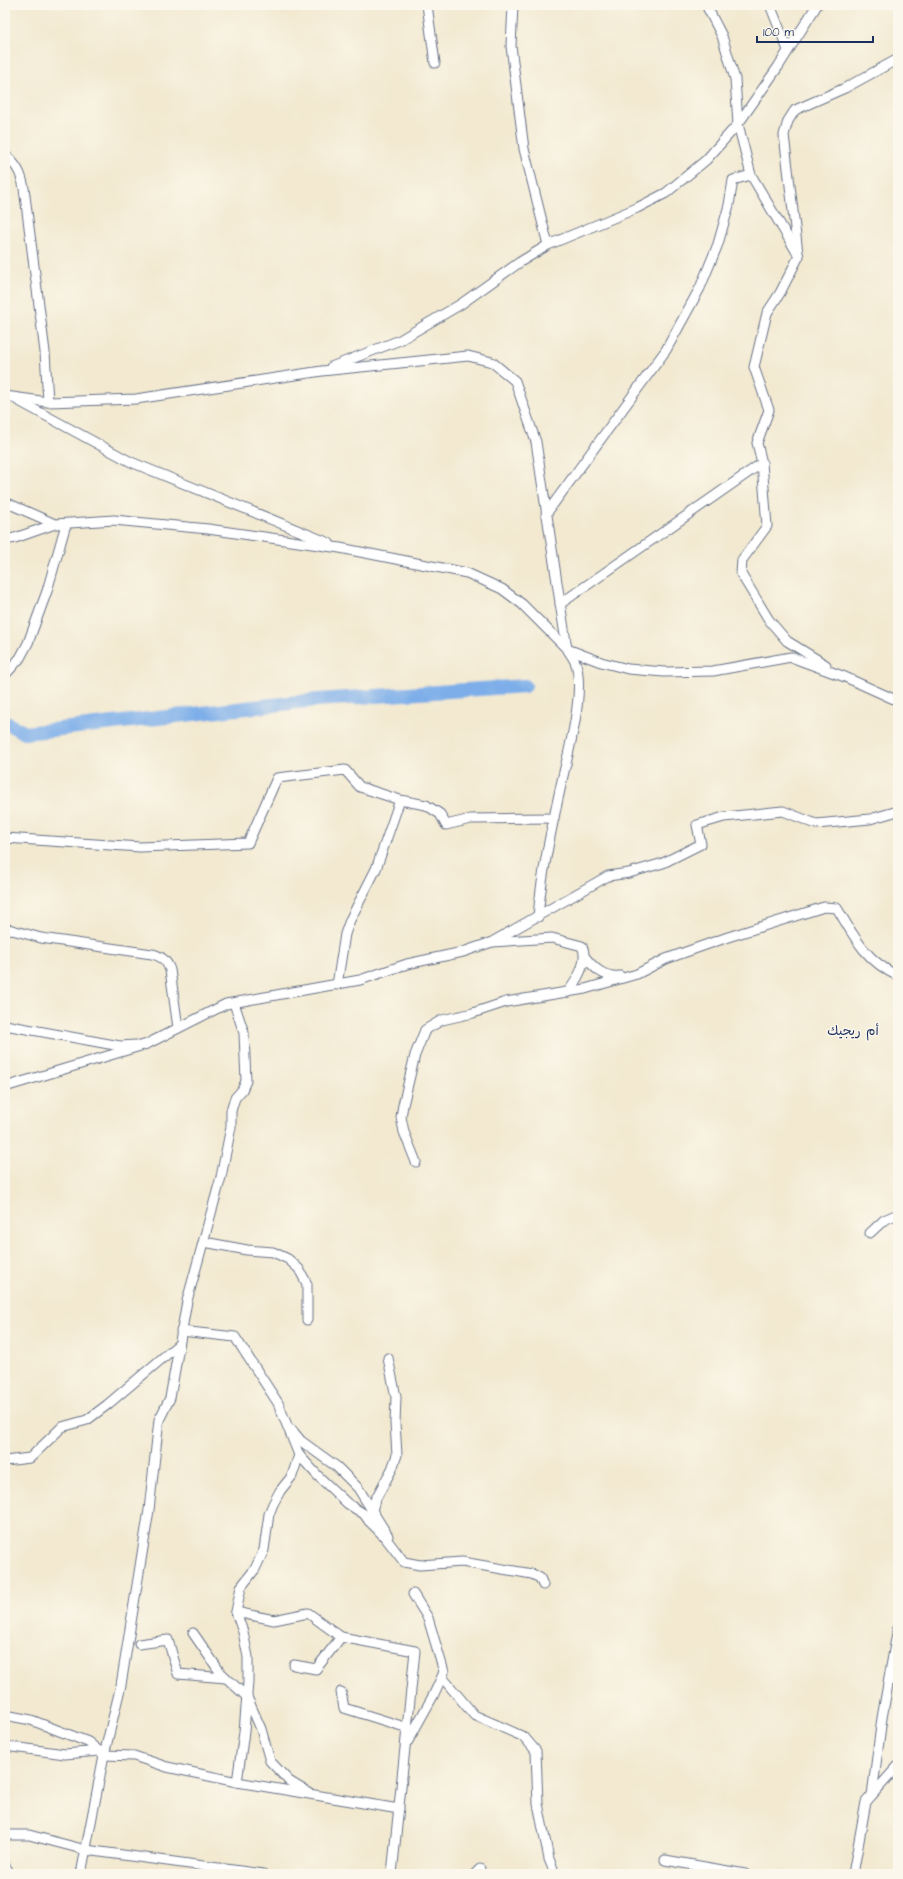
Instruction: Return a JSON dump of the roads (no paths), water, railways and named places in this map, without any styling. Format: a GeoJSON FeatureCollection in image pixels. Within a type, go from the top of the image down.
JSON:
{"type":"FeatureCollection","features":[{"type":"Feature","properties":{"kind":"street"},"geometry":{"type":"LineString","coordinates":[[427,5],[435,63]]}},
{"type":"Feature","properties":{"kind":"street"},"geometry":{"type":"LineString","coordinates":[[513,5],[511,46],[524,149],[548,245]]}},
{"type":"Feature","properties":{"kind":"street"},"geometry":{"type":"LineString","coordinates":[[706,5],[722,36],[735,79],[738,124],[750,174],[798,256]]}},
{"type":"Feature","properties":{"kind":"street"},"geometry":{"type":"LineString","coordinates":[[770,5],[788,50]]}},
{"type":"Feature","properties":{"kind":"street"},"geometry":{"type":"LineString","coordinates":[[322,371],[400,340],[461,304],[520,262],[548,245],[637,208],[666,193],[706,160],[738,124],[817,5]]}},
{"type":"Feature","properties":{"kind":"street"},"geometry":{"type":"LineString","coordinates":[[845,677],[786,641],[769,620],[741,574],[742,560],[767,526],[762,463],[757,443],[769,410],[754,367],[767,313],[780,293],[798,256],[784,135],[788,120],[795,110],[845,88],[898,59]]}},
{"type":"Feature","properties":{"kind":"street"},"geometry":{"type":"LineString","coordinates":[[5,156],[14,162],[21,172],[24,188],[45,352],[48,402]]}},
{"type":"Feature","properties":{"kind":"street"},"geometry":{"type":"LineString","coordinates":[[546,514],[666,350],[700,288],[718,244],[730,205],[733,180],[750,174]]}},
{"type":"Feature","properties":{"kind":"street"},"geometry":{"type":"LineString","coordinates":[[8,396],[48,402],[136,399],[322,371],[468,356],[492,362],[516,381],[536,442],[567,649]]}},
{"type":"Feature","properties":{"kind":"street"},"geometry":{"type":"LineString","coordinates":[[8,396],[131,462],[340,548]]}},
{"type":"Feature","properties":{"kind":"street"},"geometry":{"type":"LineString","coordinates":[[560,604],[762,463]]}},
{"type":"Feature","properties":{"kind":"street"},"geometry":{"type":"LineString","coordinates":[[5,502],[55,524]]}},
{"type":"Feature","properties":{"kind":"street"},"geometry":{"type":"LineString","coordinates":[[5,540],[55,524],[114,520],[208,529],[340,548],[467,573],[502,589],[522,604],[567,649],[577,666],[579,684],[574,729],[554,818],[540,891],[538,917]]}},
{"type":"Feature","properties":{"kind":"street"},"geometry":{"type":"LineString","coordinates":[[5,675],[20,658],[28,643],[47,591],[66,524]]}},
{"type":"Feature","properties":{"kind":"street"},"geometry":{"type":"LineString","coordinates":[[567,649],[601,662],[628,669],[664,672],[713,670],[791,657],[845,677],[898,702]]}},
{"type":"Feature","properties":{"kind":"street"},"geometry":{"type":"LineString","coordinates":[[5,838],[140,847],[248,843],[277,778],[345,770],[360,787],[400,800],[426,805],[440,814],[446,825],[471,819],[554,818]]}},
{"type":"Feature","properties":{"kind":"street"},"geometry":{"type":"LineString","coordinates":[[338,985],[345,934],[350,920],[376,869],[400,800]]}},
{"type":"Feature","properties":{"kind":"street"},"geometry":{"type":"LineString","coordinates":[[5,1087],[147,1044],[226,1004],[360,980],[407,964],[464,952],[492,942],[519,925],[538,917],[608,876],[629,873],[663,863],[701,844],[697,825],[724,817],[783,811],[816,824],[870,819],[898,811]]}},
{"type":"Feature","properties":{"kind":"street"},"geometry":{"type":"LineString","coordinates":[[416,1162],[404,1132],[401,1117],[403,1105],[415,1055],[425,1030],[442,1020],[473,1014],[506,1002],[568,992],[637,974],[666,959],[824,906],[837,908],[867,954],[884,969],[898,976]]}},
{"type":"Feature","properties":{"kind":"street"},"geometry":{"type":"LineString","coordinates":[[5,928],[41,938],[152,954],[162,958],[166,961],[170,970],[178,1028]]}},
{"type":"Feature","properties":{"kind":"street"},"geometry":{"type":"LineString","coordinates":[[492,942],[540,938],[563,940],[582,946],[585,957],[600,972],[610,976],[637,974]]}},
{"type":"Feature","properties":{"kind":"street"},"geometry":{"type":"LineString","coordinates":[[568,992],[580,971],[585,957]]}},
{"type":"Feature","properties":{"kind":"street"},"geometry":{"type":"LineString","coordinates":[[81,1874],[101,1753],[121,1685],[150,1510],[159,1420],[170,1398],[178,1345],[187,1301],[221,1177],[231,1127],[231,1111],[235,1098],[242,1090],[246,1081],[244,1033],[234,1003]]}},
{"type":"Feature","properties":{"kind":"street"},"geometry":{"type":"LineString","coordinates":[[5,1025],[120,1046],[147,1044]]}},
{"type":"Feature","properties":{"kind":"street"},"geometry":{"type":"LineString","coordinates":[[870,1233],[884,1220],[898,1214]]}},
{"type":"Feature","properties":{"kind":"street"},"geometry":{"type":"LineString","coordinates":[[204,1242],[247,1250],[273,1252],[288,1259],[299,1269],[307,1284],[307,1320]]}},
{"type":"Feature","properties":{"kind":"street"},"geometry":{"type":"LineString","coordinates":[[181,1331],[234,1337],[278,1403],[299,1455],[323,1481],[348,1504],[364,1514],[396,1550]]}},
{"type":"Feature","properties":{"kind":"street"},"geometry":{"type":"LineString","coordinates":[[5,1461],[30,1458],[62,1427],[87,1420],[107,1406],[178,1345]]}},
{"type":"Feature","properties":{"kind":"street"},"geometry":{"type":"LineString","coordinates":[[369,1521],[375,1500],[392,1469],[397,1455],[395,1423],[396,1397],[388,1358]]}},
{"type":"Feature","properties":{"kind":"street"},"geometry":{"type":"LineString","coordinates":[[286,1423],[301,1441],[320,1453],[348,1478],[367,1500],[404,1562],[420,1565],[462,1562],[532,1574],[540,1578],[543,1585]]}},
{"type":"Feature","properties":{"kind":"street"},"geometry":{"type":"LineString","coordinates":[[236,1782],[244,1732],[247,1697],[248,1657],[243,1632],[236,1614],[241,1587],[255,1569],[264,1550],[273,1504],[280,1491],[292,1476],[299,1455]]}},
{"type":"Feature","properties":{"kind":"street"},"geometry":{"type":"LineString","coordinates":[[406,1744],[433,1696],[444,1672],[428,1618],[412,1594]]}},
{"type":"Feature","properties":{"kind":"street"},"geometry":{"type":"LineString","coordinates":[[236,1614],[278,1621],[311,1615],[341,1637],[415,1651],[400,1809],[392,1874]]}},
{"type":"Feature","properties":{"kind":"street"},"geometry":{"type":"LineString","coordinates":[[872,1794],[895,1666],[898,1627]]}},
{"type":"Feature","properties":{"kind":"street"},"geometry":{"type":"LineString","coordinates":[[193,1633],[220,1672],[247,1697],[262,1729],[270,1761],[289,1781],[312,1795]]}},
{"type":"Feature","properties":{"kind":"street"},"geometry":{"type":"LineString","coordinates":[[294,1665],[316,1669],[341,1637]]}},
{"type":"Feature","properties":{"kind":"street"},"geometry":{"type":"LineString","coordinates":[[139,1644],[168,1640],[178,1674],[226,1678]]}},
{"type":"Feature","properties":{"kind":"street"},"geometry":{"type":"LineString","coordinates":[[442,1676],[474,1715],[524,1737],[536,1751],[538,1804],[549,1859],[555,1874]]}},
{"type":"Feature","properties":{"kind":"street"},"geometry":{"type":"LineString","coordinates":[[341,1692],[344,1708],[408,1728]]}},
{"type":"Feature","properties":{"kind":"street"},"geometry":{"type":"LineString","coordinates":[[5,1714],[31,1720],[88,1742],[101,1753]]}},
{"type":"Feature","properties":{"kind":"street"},"geometry":{"type":"LineString","coordinates":[[5,1746],[65,1754],[101,1753],[134,1756],[167,1767],[236,1782],[400,1809]]}},
{"type":"Feature","properties":{"kind":"street"},"geometry":{"type":"LineString","coordinates":[[853,1874],[866,1802],[898,1766]]}},
{"type":"Feature","properties":{"kind":"street"},"geometry":{"type":"LineString","coordinates":[[5,1835],[28,1835],[86,1850],[262,1874]]}},
{"type":"Feature","properties":{"kind":"street"},"geometry":{"type":"LineString","coordinates":[[665,1860],[745,1874]]}},
{"type":"Feature","properties":{"kind":"street"},"geometry":{"type":"LineString","coordinates":[[5,1866],[10,1874]]}},
{"type":"Feature","properties":{"kind":"waterway"},"geometry":{"type":"LineString","coordinates":[[5,722],[25,733],[317,700],[525,686]]}},
{"type":"Feature","properties":{"kind":"district","name":"أم ريجيك"},"geometry":{"type":"Point","coordinates":[853,1031]}}]}
